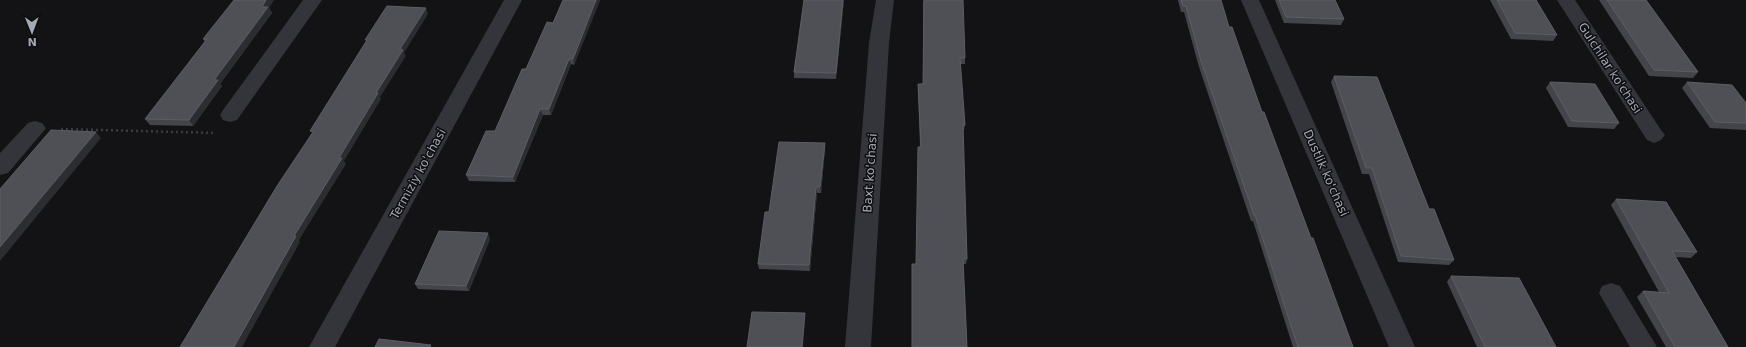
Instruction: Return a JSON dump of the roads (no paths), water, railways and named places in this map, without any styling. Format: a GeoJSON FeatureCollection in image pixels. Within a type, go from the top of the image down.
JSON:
{"type":"FeatureCollection","features":[{"type":"Feature","properties":{"kind":"street"},"geometry":{"type":"LineString","coordinates":[[230,115],[313,0]]}},
{"type":"Feature","properties":{"kind":"street","name":"Termiziy ko'chasi"},"geometry":{"type":"LineString","coordinates":[[322,347],[513,0]]}},
{"type":"Feature","properties":{"kind":"street","name":"Baxt ko'chasi"},"geometry":{"type":"LineString","coordinates":[[858,347],[879,43],[885,0]]}},
{"type":"Feature","properties":{"kind":"street","name":"Dustlik ko'chasi"},"geometry":{"type":"LineString","coordinates":[[1250,0],[1402,347]]}},
{"type":"Feature","properties":{"kind":"street","name":"Gulchilar ko'chasi"},"geometry":{"type":"LineString","coordinates":[[1566,0],[1654,135]]}},
{"type":"Feature","properties":{"kind":"street"},"geometry":{"type":"LineString","coordinates":[[0,167],[35,128]]}},
{"type":"Feature","properties":{"kind":"street"},"geometry":{"type":"LineString","coordinates":[[1611,293],[1644,347]]}}]}
